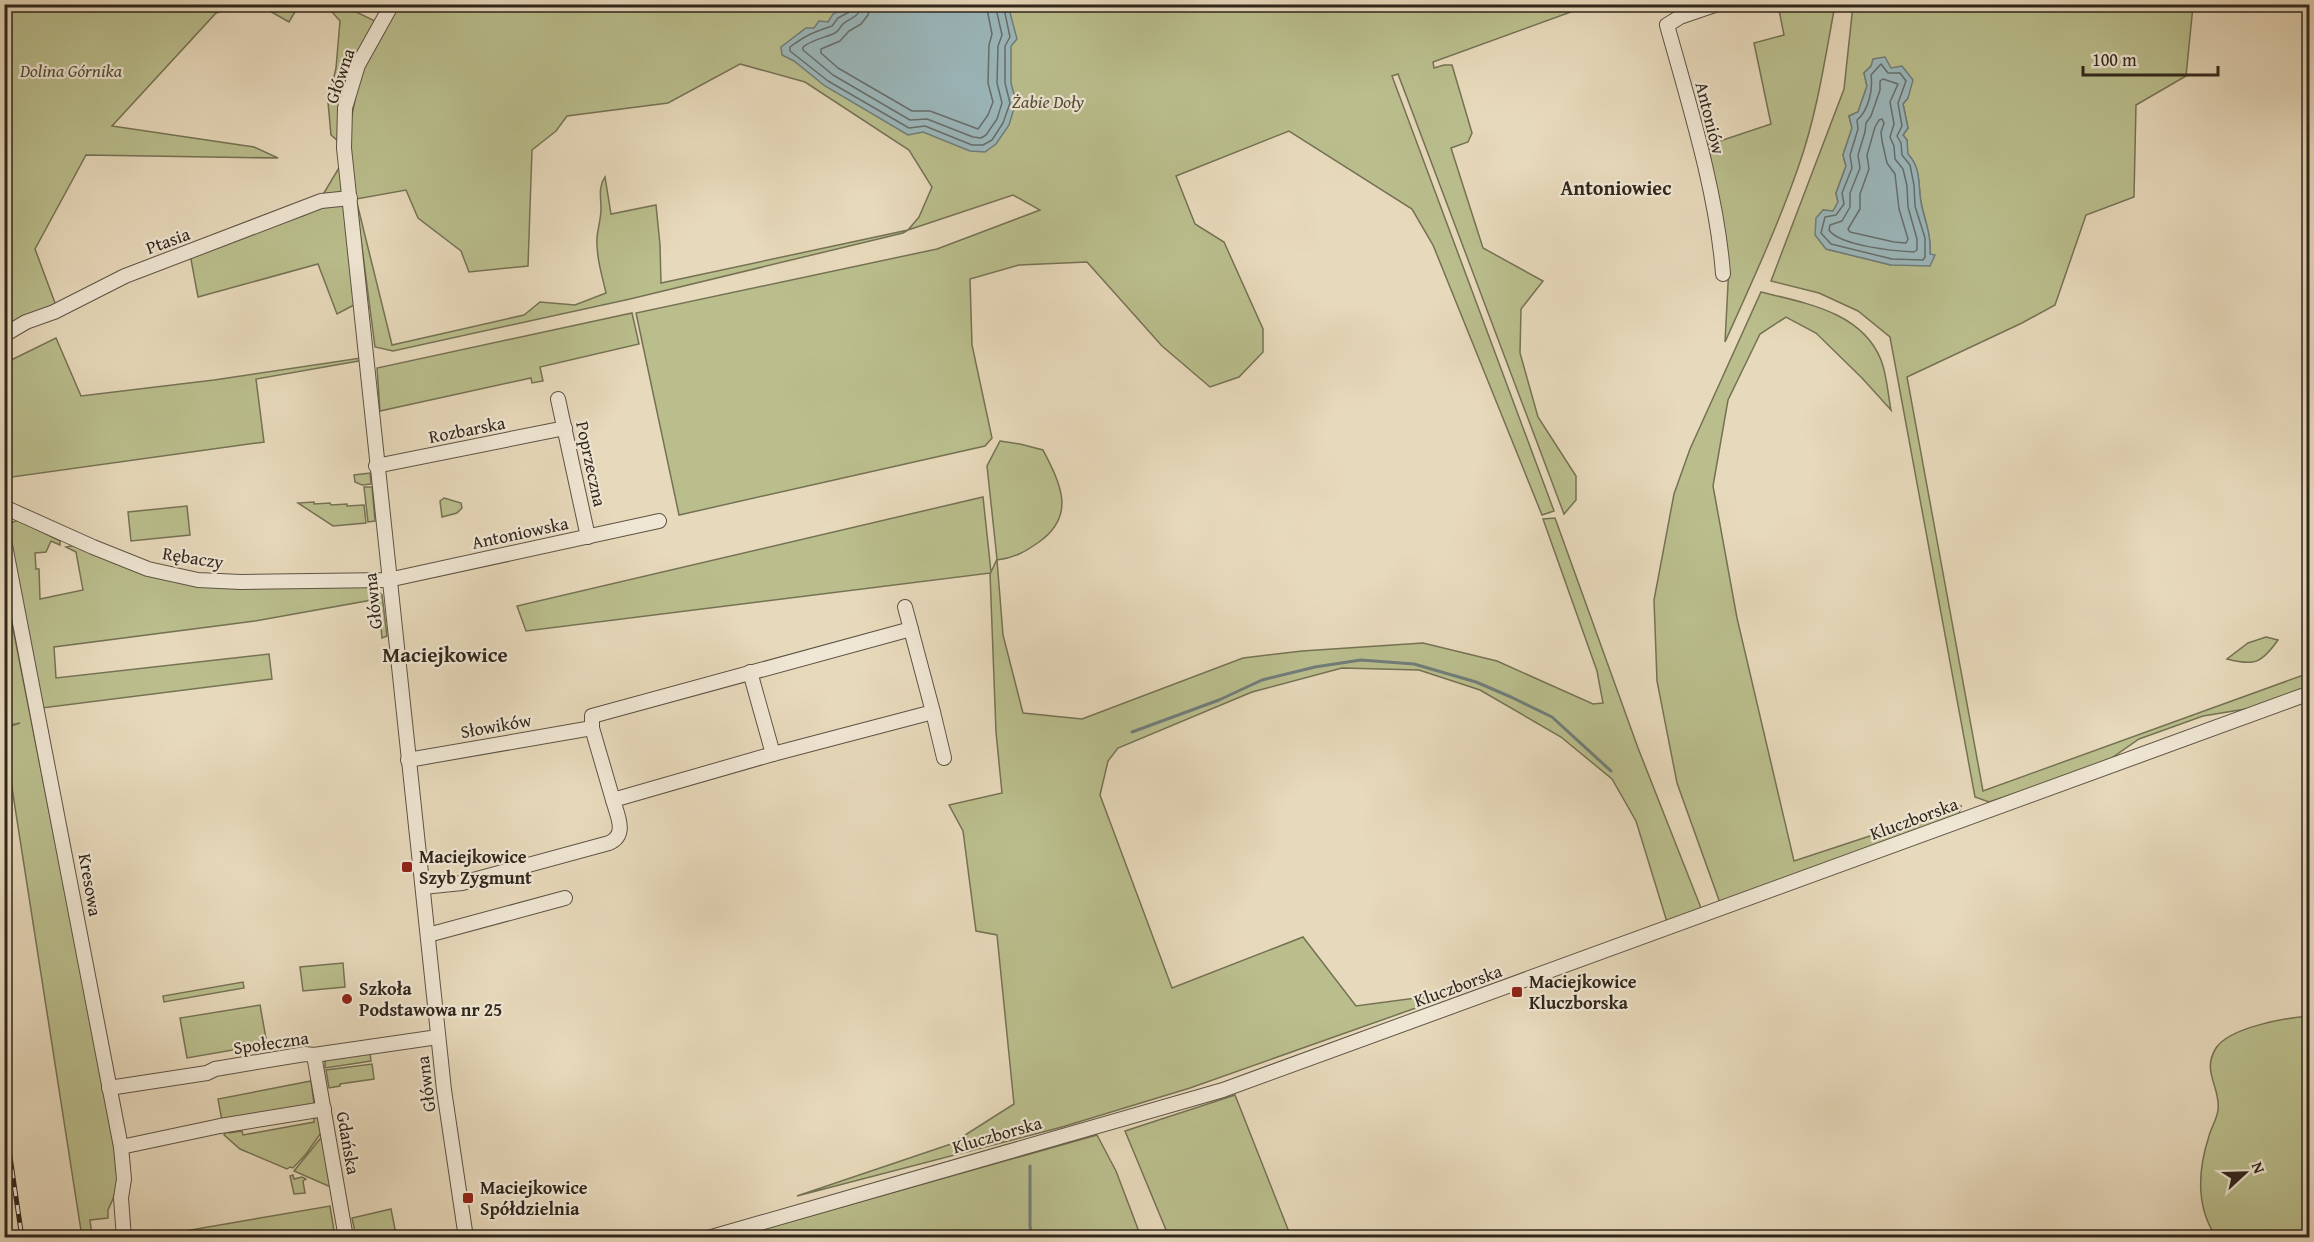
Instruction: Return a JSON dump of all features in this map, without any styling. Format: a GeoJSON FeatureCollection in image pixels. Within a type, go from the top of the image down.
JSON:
{"type":"FeatureCollection","features":[{"type":"Feature","properties":{"kind":"street","name":"Główna"},"geometry":{"type":"LineString","coordinates":[[392,4],[358,64],[345,108],[344,148],[438,1036],[466,1238]]}},
{"type":"Feature","properties":{"kind":"street","name":"Antoniów"},"geometry":{"type":"LineString","coordinates":[[1718,4],[1680,16],[1667,25],[1700,146],[1724,274]]}},
{"type":"Feature","properties":{"kind":"street","name":"Ptasia"},"geometry":{"type":"LineString","coordinates":[[4,335],[125,276],[321,201],[350,198]]}},
{"type":"Feature","properties":{"kind":"street","name":"Poprzeczna"},"geometry":{"type":"LineString","coordinates":[[558,399],[588,537]]}},
{"type":"Feature","properties":{"kind":"street","name":"Rozbarska"},"geometry":{"type":"LineString","coordinates":[[376,466],[565,428]]}},
{"type":"Feature","properties":{"kind":"street","name":"Rębaczy"},"geometry":{"type":"LineString","coordinates":[[5,508],[93,548],[148,569],[198,580],[247,582],[388,580]]}},
{"type":"Feature","properties":{"kind":"street","name":"Antoniowska"},"geometry":{"type":"LineString","coordinates":[[388,580],[659,521]]}},
{"type":"Feature","properties":{"kind":"street","name":"Kresowa"},"geometry":{"type":"LineString","coordinates":[[4,540],[121,1147],[124,1179],[121,1198],[124,1238]]}},
{"type":"Feature","properties":{"kind":"street"},"geometry":{"type":"LineString","coordinates":[[905,607],[944,758]]}},
{"type":"Feature","properties":{"kind":"street"},"geometry":{"type":"LineString","coordinates":[[423,887],[462,883],[609,843],[618,836],[621,830],[592,728],[592,716],[911,629]]}},
{"type":"Feature","properties":{"kind":"street"},"geometry":{"type":"LineString","coordinates":[[750,672],[773,754]]}},
{"type":"Feature","properties":{"kind":"street","name":"Kluczborska"},"geometry":{"type":"LineString","coordinates":[[708,1238],[1223,1090],[2310,693]]}},
{"type":"Feature","properties":{"kind":"street"},"geometry":{"type":"LineString","coordinates":[[613,800],[773,754],[933,712]]}},
{"type":"Feature","properties":{"kind":"street","name":"Słowików"},"geometry":{"type":"LineString","coordinates":[[408,760],[592,728]]}},
{"type":"Feature","properties":{"kind":"street"},"geometry":{"type":"LineString","coordinates":[[428,935],[566,898]]}},
{"type":"Feature","properties":{"kind":"street","name":"Społeczna"},"geometry":{"type":"LineString","coordinates":[[109,1088],[207,1073],[215,1069],[305,1054],[314,1055],[438,1036]]}},
{"type":"Feature","properties":{"kind":"street","name":"Gdańska"},"geometry":{"type":"LineString","coordinates":[[314,1055],[346,1238]]}},
{"type":"Feature","properties":{"kind":"street"},"geometry":{"type":"LineString","coordinates":[[121,1147],[220,1126],[324,1109]]}},
{"type":"Feature","properties":{"kind":"green space","name":"Dolina Górnika"},"geometry":{"type":"Polygon","coordinates":[[[5,5],[242,5],[216,13],[112,126],[254,147],[278,158],[86,155],[35,249],[58,311],[5,339],[5,5]]]}},
{"type":"Feature","properties":{"kind":"green space"},"geometry":{"type":"Polygon","coordinates":[[[259,5],[299,5],[289,22],[259,5]]]}},
{"type":"Feature","properties":{"kind":"green space"},"geometry":{"type":"Polygon","coordinates":[[[326,5],[342,5],[375,21],[348,78],[339,142],[331,135],[328,102],[336,68],[340,21],[326,5]]]}},
{"type":"Feature","properties":{"kind":"green space","name":"Żabie Doły"},"geometry":{"type":"Polygon","coordinates":[[[389,5],[1590,5],[1433,62],[1434,68],[1452,65],[1472,133],[1468,142],[1451,148],[1483,248],[1543,281],[1521,309],[1520,353],[1538,417],[1576,476],[1576,500],[1564,514],[1398,74],[1392,76],[1554,511],[1542,515],[1433,245],[1412,209],[1289,131],[1176,176],[1195,224],[1224,242],[1263,329],[1263,352],[1239,377],[1210,387],[1162,346],[1087,262],[1019,265],[970,279],[972,345],[992,438],[985,446],[679,515],[636,313],[937,249],[1040,210],[1013,195],[903,233],[630,299],[393,351],[375,347],[351,163],[350,125],[358,85],[380,20],[389,5]],[[740,64],[668,103],[567,116],[556,131],[532,150],[528,266],[469,272],[461,251],[418,218],[406,190],[356,199],[392,345],[524,315],[540,302],[575,305],[606,293],[597,244],[601,188],[605,177],[611,214],[656,205],[661,283],[908,230],[919,217],[932,187],[909,150],[805,82],[740,64]]]}},
{"type":"Feature","properties":{"kind":"green space"},"geometry":{"type":"Polygon","coordinates":[[[1778,5],[1835,5],[1816,106],[1799,165],[1773,233],[1725,342],[1729,265],[1708,145],[1771,124],[1754,43],[1784,35],[1778,5]]]}},
{"type":"Feature","properties":{"kind":"green space"},"geometry":{"type":"Polygon","coordinates":[[[1853,5],[2195,5],[2193,6],[2186,76],[2136,105],[2134,197],[2086,215],[2055,305],[1907,377],[1983,791],[2309,673],[2309,688],[2258,707],[2203,716],[2139,739],[2103,764],[1989,802],[1975,797],[1890,337],[1858,311],[1819,293],[1771,281],[1844,89],[1853,5]],[[1871,66],[1864,73],[1867,86],[1858,112],[1849,116],[1852,128],[1843,155],[1846,166],[1836,193],[1838,202],[1833,211],[1823,210],[1826,249],[1891,265],[1930,254],[1930,248],[1917,173],[1907,153],[1907,140],[1903,135],[1908,128],[1903,104],[1908,98],[1891,68],[1871,66]]]}},
{"type":"Feature","properties":{"kind":"green space"},"geometry":{"type":"Polygon","coordinates":[[[340,166],[354,305],[337,314],[318,264],[198,297],[190,254],[305,215],[318,203],[340,166]]]}},
{"type":"Feature","properties":{"kind":"green space"},"geometry":{"type":"Polygon","coordinates":[[[1761,292],[1830,312],[1846,320],[1860,331],[1872,344],[1881,360],[1891,410],[1816,333],[1786,317],[1760,334],[1728,400],[1713,486],[1737,618],[1794,861],[1961,806],[1958,817],[1720,903],[1677,783],[1657,681],[1654,600],[1674,494],[1690,449],[1761,292]]]}},
{"type":"Feature","properties":{"kind":"green space"},"geometry":{"type":"Polygon","coordinates":[[[632,313],[639,344],[540,367],[543,381],[532,383],[531,378],[380,411],[377,368],[632,313]]]}},
{"type":"Feature","properties":{"kind":"green space"},"geometry":{"type":"Polygon","coordinates":[[[56,338],[81,396],[214,380],[361,358],[364,360],[256,379],[264,442],[5,478],[5,363],[56,338]]]}},
{"type":"Feature","properties":{"kind":"green space"},"geometry":{"type":"Polygon","coordinates":[[[1000,441],[1043,450],[1055,474],[1062,498],[1058,521],[1051,532],[1024,552],[997,560],[1003,635],[1023,713],[1082,719],[1243,658],[1302,651],[1423,643],[1497,661],[1593,704],[1603,703],[1597,671],[1543,519],[1555,518],[1638,748],[1701,908],[1667,922],[1636,821],[1612,779],[1561,737],[1480,690],[1419,670],[1342,668],[1252,692],[1118,748],[1108,761],[1100,795],[1172,988],[1303,937],[1356,1006],[1461,992],[1190,1088],[1062,1127],[797,1196],[951,1144],[1014,1104],[997,935],[976,931],[963,831],[949,805],[1002,793],[996,732],[990,573],[526,631],[517,606],[983,497],[991,572],[997,559],[987,466],[1000,441]]]}},
{"type":"Feature","properties":{"kind":"green space"},"geometry":{"type":"Polygon","coordinates":[[[370,473],[371,484],[362,485],[355,482],[354,475],[370,473]]]}},
{"type":"Feature","properties":{"kind":"green space"},"geometry":{"type":"Polygon","coordinates":[[[364,487],[372,487],[375,521],[368,522],[364,487]]]}},
{"type":"Feature","properties":{"kind":"green space"},"geometry":{"type":"Polygon","coordinates":[[[444,498],[461,503],[462,508],[457,513],[442,517],[440,501],[444,498]]]}},
{"type":"Feature","properties":{"kind":"green space"},"geometry":{"type":"Polygon","coordinates":[[[314,502],[314,504],[347,504],[347,506],[364,505],[366,523],[333,526],[298,503],[314,502]]]}},
{"type":"Feature","properties":{"kind":"green space"},"geometry":{"type":"Polygon","coordinates":[[[187,506],[190,535],[131,541],[128,512],[187,506]]]}},
{"type":"Feature","properties":{"kind":"green space"},"geometry":{"type":"Polygon","coordinates":[[[18,520],[60,541],[60,545],[51,541],[46,552],[35,553],[36,569],[39,569],[40,599],[83,590],[76,552],[66,547],[76,545],[156,576],[369,584],[382,595],[387,636],[382,638],[378,599],[255,621],[54,647],[56,678],[269,654],[272,679],[42,708],[5,532],[8,524],[18,520]]]}},
{"type":"Feature","properties":{"kind":"green space"},"geometry":{"type":"Polygon","coordinates":[[[4,583],[122,1179],[108,1210],[108,1218],[90,1220],[92,1237],[82,1237],[5,743],[5,728],[20,723],[5,726],[4,583]]]}},
{"type":"Feature","properties":{"kind":"green space"},"geometry":{"type":"Polygon","coordinates":[[[2266,637],[2278,640],[2262,658],[2251,662],[2227,659],[2248,643],[2266,637]]]}},
{"type":"Feature","properties":{"kind":"green space"},"geometry":{"type":"Polygon","coordinates":[[[343,963],[345,987],[303,991],[300,967],[343,963]]]}},
{"type":"Feature","properties":{"kind":"green space"},"geometry":{"type":"Polygon","coordinates":[[[243,982],[244,988],[164,1002],[163,996],[243,982]]]}},
{"type":"Feature","properties":{"kind":"green space"},"geometry":{"type":"Polygon","coordinates":[[[260,1005],[267,1044],[187,1058],[180,1018],[260,1005]]]}},
{"type":"Feature","properties":{"kind":"green space"},"geometry":{"type":"Polygon","coordinates":[[[2309,1016],[2310,1104],[2307,1108],[2305,1153],[2310,1188],[2309,1237],[2216,1237],[2205,1213],[2201,1188],[2205,1149],[2218,1110],[2217,1094],[2210,1065],[2212,1057],[2216,1048],[2233,1034],[2273,1021],[2309,1016]]]}},
{"type":"Feature","properties":{"kind":"green space"},"geometry":{"type":"Polygon","coordinates":[[[370,1053],[371,1061],[325,1068],[325,1061],[329,1059],[370,1053]]]}},
{"type":"Feature","properties":{"kind":"green space"},"geometry":{"type":"Polygon","coordinates":[[[372,1064],[374,1079],[329,1088],[326,1070],[372,1064]]]}},
{"type":"Feature","properties":{"kind":"green space"},"geometry":{"type":"Polygon","coordinates":[[[311,1081],[314,1104],[222,1121],[218,1099],[311,1081]]]}},
{"type":"Feature","properties":{"kind":"green space"},"geometry":{"type":"Polygon","coordinates":[[[1235,1095],[1291,1237],[1169,1237],[1125,1131],[1235,1095]]]}},
{"type":"Feature","properties":{"kind":"green space"},"geometry":{"type":"Polygon","coordinates":[[[319,1116],[323,1130],[293,1168],[287,1169],[240,1149],[224,1135],[228,1130],[229,1133],[242,1131],[243,1135],[314,1122],[314,1117],[319,1116]]]}},
{"type":"Feature","properties":{"kind":"green space"},"geometry":{"type":"Polygon","coordinates":[[[324,1134],[333,1188],[294,1171],[324,1134]]]}},
{"type":"Feature","properties":{"kind":"green space"},"geometry":{"type":"Polygon","coordinates":[[[1097,1135],[1116,1171],[1141,1237],[732,1238],[1097,1135]]]}},
{"type":"Feature","properties":{"kind":"green space"},"geometry":{"type":"Polygon","coordinates":[[[293,1175],[294,1179],[302,1177],[306,1179],[303,1181],[305,1193],[294,1194],[290,1176],[293,1175]]]}},
{"type":"Feature","properties":{"kind":"green space"},"geometry":{"type":"Polygon","coordinates":[[[330,1206],[335,1237],[150,1237],[330,1206]]]}},
{"type":"Feature","properties":{"kind":"green space"},"geometry":{"type":"Polygon","coordinates":[[[391,1209],[396,1234],[399,1237],[356,1237],[352,1218],[391,1209]]]}},
{"type":"Feature","properties":{"kind":"water"},"geometry":{"type":"Polygon","coordinates":[[[852,5],[1008,5],[1017,39],[1011,46],[1011,83],[1016,102],[1009,125],[996,144],[985,152],[970,151],[923,132],[908,135],[825,86],[794,61],[782,55],[781,47],[806,28],[814,28],[819,21],[828,22],[833,14],[852,5]]]}},
{"type":"Feature","properties":{"kind":"water"},"geometry":{"type":"Polygon","coordinates":[[[1885,57],[1891,68],[1902,66],[1913,80],[1908,98],[1903,104],[1908,128],[1903,135],[1907,140],[1908,154],[1918,173],[1930,254],[1935,255],[1930,266],[1891,265],[1826,249],[1815,235],[1816,218],[1823,210],[1833,211],[1838,202],[1836,193],[1846,166],[1843,155],[1852,128],[1849,116],[1858,112],[1867,86],[1864,73],[1871,66],[1873,59],[1885,57]]]}},
{"type":"Feature","properties":{"kind":"water"},"geometry":{"type":"Polygon","coordinates":[[[2309,1104],[2309,1188],[2305,1153],[2309,1104]]]}},
{"type":"Feature","properties":{"kind":"waterway"},"geometry":{"type":"LineString","coordinates":[[1132,732],[1219,700],[1262,680],[1315,667],[1361,660],[1414,664],[1476,682],[1552,717],[1611,771]]}},
{"type":"Feature","properties":{"kind":"waterway"},"geometry":{"type":"LineString","coordinates":[[1030,1166],[1032,1238]]}},
{"type":"Feature","properties":{"kind":"railway"},"geometry":{"type":"LineString","coordinates":[[4,1116],[22,1238]]}},
{"type":"Feature","properties":{"kind":"place","name":"Maciejkowice Szyb Zygmunt"},"geometry":{"type":"Point","coordinates":[407,867]}},
{"type":"Feature","properties":{"kind":"place","name":"Maciejkowice Kluczborska"},"geometry":{"type":"Point","coordinates":[1517,992]}},
{"type":"Feature","properties":{"kind":"place","name":"Szkoła Podstawowa nr 25"},"geometry":{"type":"Point","coordinates":[347,999]}},
{"type":"Feature","properties":{"kind":"place","name":"Maciejkowice Spółdzielnia"},"geometry":{"type":"Point","coordinates":[468,1198]}},
{"type":"Feature","properties":{"kind":"district","name":"Antoniowiec"},"geometry":{"type":"Point","coordinates":[1616,188]}},
{"type":"Feature","properties":{"kind":"district","name":"Maciejkowice"},"geometry":{"type":"Point","coordinates":[445,655]}}]}
